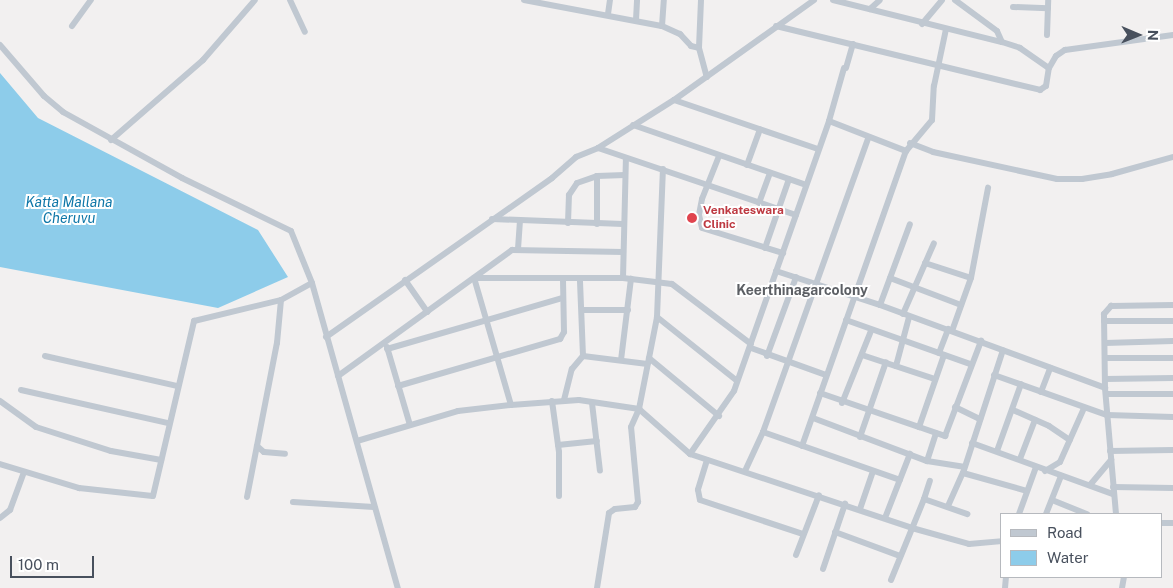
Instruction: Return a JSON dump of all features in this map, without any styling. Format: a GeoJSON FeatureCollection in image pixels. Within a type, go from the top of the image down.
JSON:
{"type":"FeatureCollection","features":[{"type":"Feature","properties":{"kind":"street"},"geometry":{"type":"LineString","coordinates":[[72,26],[92,0]]}},
{"type":"Feature","properties":{"kind":"street"},"geometry":{"type":"LineString","coordinates":[[110,140],[203,60],[255,0]]}},
{"type":"Feature","properties":{"kind":"street"},"geometry":{"type":"LineString","coordinates":[[290,0],[305,32]]}},
{"type":"Feature","properties":{"kind":"street"},"geometry":{"type":"LineString","coordinates":[[524,0],[553,3],[662,26],[680,34],[691,46],[698,48]]}},
{"type":"Feature","properties":{"kind":"street"},"geometry":{"type":"LineString","coordinates":[[608,14],[610,0]]}},
{"type":"Feature","properties":{"kind":"street"},"geometry":{"type":"LineString","coordinates":[[636,20],[637,0]]}},
{"type":"Feature","properties":{"kind":"street"},"geometry":{"type":"LineString","coordinates":[[662,26],[664,0]]}},
{"type":"Feature","properties":{"kind":"street"},"geometry":{"type":"LineString","coordinates":[[701,0],[698,48],[707,77]]}},
{"type":"Feature","properties":{"kind":"street"},"geometry":{"type":"LineString","coordinates":[[326,337],[492,220],[576,157],[598,148],[674,100],[814,0]]}},
{"type":"Feature","properties":{"kind":"street"},"geometry":{"type":"LineString","coordinates":[[833,0],[922,24],[1002,42],[1020,48],[1049,68]]}},
{"type":"Feature","properties":{"kind":"street"},"geometry":{"type":"LineString","coordinates":[[870,9],[880,0]]}},
{"type":"Feature","properties":{"kind":"street"},"geometry":{"type":"LineString","coordinates":[[922,24],[942,0]]}},
{"type":"Feature","properties":{"kind":"street"},"geometry":{"type":"LineString","coordinates":[[955,0],[997,31],[1002,42]]}},
{"type":"Feature","properties":{"kind":"street"},"geometry":{"type":"LineString","coordinates":[[1047,34],[1048,0]]}},
{"type":"Feature","properties":{"kind":"street"},"geometry":{"type":"LineString","coordinates":[[1013,7],[1048,8]]}},
{"type":"Feature","properties":{"kind":"street"},"geometry":{"type":"LineString","coordinates":[[776,26],[1040,90],[1046,86],[1049,68],[1056,56],[1065,50],[1173,35]]}},
{"type":"Feature","properties":{"kind":"street"},"geometry":{"type":"LineString","coordinates":[[802,446],[906,151],[910,143],[932,120],[946,29]]}},
{"type":"Feature","properties":{"kind":"street"},"geometry":{"type":"LineString","coordinates":[[690,454],[705,430],[719,416],[751,346],[829,120],[853,44]]}},
{"type":"Feature","properties":{"kind":"street"},"geometry":{"type":"LineString","coordinates":[[0,45],[52,104],[110,140],[212,194],[284,226],[297,239],[312,283],[398,588]]}},
{"type":"Feature","properties":{"kind":"street"},"geometry":{"type":"LineString","coordinates":[[674,100],[818,149]]}},
{"type":"Feature","properties":{"kind":"street"},"geometry":{"type":"LineString","coordinates":[[829,120],[868,138],[878,139],[906,151]]}},
{"type":"Feature","properties":{"kind":"street"},"geometry":{"type":"LineString","coordinates":[[633,125],[806,185]]}},
{"type":"Feature","properties":{"kind":"street"},"geometry":{"type":"LineString","coordinates":[[747,166],[760,129]]}},
{"type":"Feature","properties":{"kind":"street"},"geometry":{"type":"LineString","coordinates":[[745,471],[763,432],[786,363],[817,284],[868,138]]}},
{"type":"Feature","properties":{"kind":"street"},"geometry":{"type":"LineString","coordinates":[[910,143],[933,152],[1057,179],[1082,179],[1112,174],[1173,157]]}},
{"type":"Feature","properties":{"kind":"street"},"geometry":{"type":"LineString","coordinates":[[598,148],[796,216]]}},
{"type":"Feature","properties":{"kind":"street"},"geometry":{"type":"LineString","coordinates":[[719,156],[706,186],[698,215],[702,228],[782,252]]}},
{"type":"Feature","properties":{"kind":"street"},"geometry":{"type":"LineString","coordinates":[[623,278],[626,159]]}},
{"type":"Feature","properties":{"kind":"street"},"geometry":{"type":"LineString","coordinates":[[597,588],[610,513],[615,509],[637,505],[631,427],[639,409],[657,317],[660,284],[663,169]]}},
{"type":"Feature","properties":{"kind":"street"},"geometry":{"type":"LineString","coordinates":[[759,203],[770,173]]}},
{"type":"Feature","properties":{"kind":"street"},"geometry":{"type":"LineString","coordinates":[[568,223],[569,195],[572,188],[583,178],[625,175]]}},
{"type":"Feature","properties":{"kind":"street"},"geometry":{"type":"LineString","coordinates":[[597,176],[597,224]]}},
{"type":"Feature","properties":{"kind":"street"},"geometry":{"type":"LineString","coordinates":[[765,248],[789,180]]}},
{"type":"Feature","properties":{"kind":"street"},"geometry":{"type":"LineString","coordinates":[[919,427],[950,330],[971,278],[988,188]]}},
{"type":"Feature","properties":{"kind":"street"},"geometry":{"type":"LineString","coordinates":[[492,220],[623,224]]}},
{"type":"Feature","properties":{"kind":"street"},"geometry":{"type":"LineString","coordinates":[[518,249],[520,222]]}},
{"type":"Feature","properties":{"kind":"street"},"geometry":{"type":"LineString","coordinates":[[880,304],[910,224]]}},
{"type":"Feature","properties":{"kind":"street"},"geometry":{"type":"LineString","coordinates":[[896,366],[903,340],[906,315],[914,289],[934,243]]}},
{"type":"Feature","properties":{"kind":"street"},"geometry":{"type":"LineString","coordinates":[[338,376],[506,253],[518,249],[623,252]]}},
{"type":"Feature","properties":{"kind":"street"},"geometry":{"type":"LineString","coordinates":[[925,263],[971,278]]}},
{"type":"Feature","properties":{"kind":"street"},"geometry":{"type":"LineString","coordinates":[[776,271],[880,304],[981,341],[1106,391],[1173,394]]}},
{"type":"Feature","properties":{"kind":"street"},"geometry":{"type":"LineString","coordinates":[[767,356],[796,277]]}},
{"type":"Feature","properties":{"kind":"street"},"geometry":{"type":"LineString","coordinates":[[474,278],[563,280],[623,278],[676,286],[751,346],[767,356],[826,375]]}},
{"type":"Feature","properties":{"kind":"street"},"geometry":{"type":"LineString","coordinates":[[474,278],[511,405]]}},
{"type":"Feature","properties":{"kind":"street"},"geometry":{"type":"LineString","coordinates":[[890,278],[914,289],[961,305]]}},
{"type":"Feature","properties":{"kind":"street"},"geometry":{"type":"LineString","coordinates":[[621,360],[631,279]]}},
{"type":"Feature","properties":{"kind":"street"},"geometry":{"type":"LineString","coordinates":[[405,280],[427,312]]}},
{"type":"Feature","properties":{"kind":"street"},"geometry":{"type":"LineString","coordinates":[[398,386],[560,339],[564,332],[563,280]]}},
{"type":"Feature","properties":{"kind":"street"},"geometry":{"type":"LineString","coordinates":[[564,400],[572,369],[583,356],[580,280]]}},
{"type":"Feature","properties":{"kind":"street"},"geometry":{"type":"LineString","coordinates":[[0,464],[79,488],[154,496],[168,423],[194,320],[281,300],[312,283]]}},
{"type":"Feature","properties":{"kind":"street"},"geometry":{"type":"LineString","coordinates":[[388,349],[563,298]]}},
{"type":"Feature","properties":{"kind":"street"},"geometry":{"type":"LineString","coordinates":[[247,497],[278,342],[281,300]]}},
{"type":"Feature","properties":{"kind":"street"},"geometry":{"type":"LineString","coordinates":[[1116,513],[1110,460],[1105,379],[1105,310],[1111,306],[1173,305]]}},
{"type":"Feature","properties":{"kind":"street"},"geometry":{"type":"LineString","coordinates":[[582,310],[628,310]]}},
{"type":"Feature","properties":{"kind":"street"},"geometry":{"type":"LineString","coordinates":[[657,317],[736,380]]}},
{"type":"Feature","properties":{"kind":"street"},"geometry":{"type":"LineString","coordinates":[[846,320],[871,331],[903,340],[970,364]]}},
{"type":"Feature","properties":{"kind":"street"},"geometry":{"type":"LineString","coordinates":[[1104,321],[1173,322]]}},
{"type":"Feature","properties":{"kind":"street"},"geometry":{"type":"LineString","coordinates":[[842,403],[871,331]]}},
{"type":"Feature","properties":{"kind":"street"},"geometry":{"type":"LineString","coordinates":[[820,394],[869,413],[945,436],[970,364],[981,341]]}},
{"type":"Feature","properties":{"kind":"street"},"geometry":{"type":"LineString","coordinates":[[385,342],[410,425]]}},
{"type":"Feature","properties":{"kind":"street"},"geometry":{"type":"LineString","coordinates":[[1105,343],[1173,342]]}},
{"type":"Feature","properties":{"kind":"street"},"geometry":{"type":"LineString","coordinates":[[948,506],[963,470],[1003,350]]}},
{"type":"Feature","properties":{"kind":"street"},"geometry":{"type":"LineString","coordinates":[[862,355],[935,379]]}},
{"type":"Feature","properties":{"kind":"street"},"geometry":{"type":"LineString","coordinates":[[45,356],[177,386]]}},
{"type":"Feature","properties":{"kind":"street"},"geometry":{"type":"LineString","coordinates":[[583,356],[648,361],[719,416]]}},
{"type":"Feature","properties":{"kind":"street"},"geometry":{"type":"LineString","coordinates":[[1105,358],[1173,358]]}},
{"type":"Feature","properties":{"kind":"street"},"geometry":{"type":"LineString","coordinates":[[860,437],[886,362]]}},
{"type":"Feature","properties":{"kind":"street"},"geometry":{"type":"LineString","coordinates":[[1041,392],[1050,368]]}},
{"type":"Feature","properties":{"kind":"street"},"geometry":{"type":"LineString","coordinates":[[994,375],[1107,415],[1173,417]]}},
{"type":"Feature","properties":{"kind":"street"},"geometry":{"type":"LineString","coordinates":[[1105,379],[1173,378]]}},
{"type":"Feature","properties":{"kind":"street"},"geometry":{"type":"LineString","coordinates":[[997,451],[1021,384]]}},
{"type":"Feature","properties":{"kind":"street"},"geometry":{"type":"LineString","coordinates":[[21,390],[168,423]]}},
{"type":"Feature","properties":{"kind":"street"},"geometry":{"type":"LineString","coordinates":[[357,441],[458,411],[564,400],[639,409],[690,454],[845,504],[912,528],[969,544],[1000,541]]}},
{"type":"Feature","properties":{"kind":"street"},"geometry":{"type":"LineString","coordinates":[[0,401],[36,427],[111,451],[160,460]]}},
{"type":"Feature","properties":{"kind":"street"},"geometry":{"type":"LineString","coordinates":[[552,401],[558,445],[559,496]]}},
{"type":"Feature","properties":{"kind":"street"},"geometry":{"type":"LineString","coordinates":[[592,403],[600,471]]}},
{"type":"Feature","properties":{"kind":"street"},"geometry":{"type":"LineString","coordinates":[[955,406],[980,419]]}},
{"type":"Feature","properties":{"kind":"street"},"geometry":{"type":"LineString","coordinates":[[1045,471],[1060,462],[1084,408]]}},
{"type":"Feature","properties":{"kind":"street"},"geometry":{"type":"LineString","coordinates":[[1013,410],[1070,440]]}},
{"type":"Feature","properties":{"kind":"street"},"geometry":{"type":"LineString","coordinates":[[813,418],[927,461],[963,470],[1027,491]]}},
{"type":"Feature","properties":{"kind":"street"},"geometry":{"type":"LineString","coordinates":[[1020,459],[1035,420]]}},
{"type":"Feature","properties":{"kind":"street"},"geometry":{"type":"LineString","coordinates":[[763,432],[900,480]]}},
{"type":"Feature","properties":{"kind":"street"},"geometry":{"type":"LineString","coordinates":[[927,461],[936,433]]}},
{"type":"Feature","properties":{"kind":"street"},"geometry":{"type":"LineString","coordinates":[[558,445],[597,441]]}},
{"type":"Feature","properties":{"kind":"street"},"geometry":{"type":"LineString","coordinates":[[972,443],[1020,459],[1045,471],[1113,491],[1173,488]]}},
{"type":"Feature","properties":{"kind":"street"},"geometry":{"type":"LineString","coordinates":[[257,446],[264,452],[285,454]]}},
{"type":"Feature","properties":{"kind":"street"},"geometry":{"type":"LineString","coordinates":[[1110,451],[1173,450]]}},
{"type":"Feature","properties":{"kind":"street"},"geometry":{"type":"LineString","coordinates":[[885,518],[910,454]]}},
{"type":"Feature","properties":{"kind":"street"},"geometry":{"type":"LineString","coordinates":[[707,460],[698,490],[700,500],[803,534]]}},
{"type":"Feature","properties":{"kind":"street"},"geometry":{"type":"LineString","coordinates":[[1090,485],[1110,460]]}},
{"type":"Feature","properties":{"kind":"street"},"geometry":{"type":"LineString","coordinates":[[1019,513],[1036,467]]}},
{"type":"Feature","properties":{"kind":"street"},"geometry":{"type":"LineString","coordinates":[[860,509],[873,471]]}},
{"type":"Feature","properties":{"kind":"street"},"geometry":{"type":"LineString","coordinates":[[0,518],[10,510],[24,472]]}},
{"type":"Feature","properties":{"kind":"street"},"geometry":{"type":"LineString","coordinates":[[1046,513],[1061,476]]}},
{"type":"Feature","properties":{"kind":"street"},"geometry":{"type":"LineString","coordinates":[[891,580],[930,482]]}},
{"type":"Feature","properties":{"kind":"street"},"geometry":{"type":"LineString","coordinates":[[796,556],[818,496]]}},
{"type":"Feature","properties":{"kind":"street"},"geometry":{"type":"LineString","coordinates":[[924,499],[967,514]]}},
{"type":"Feature","properties":{"kind":"street"},"geometry":{"type":"LineString","coordinates":[[1052,500],[1084,513]]}},
{"type":"Feature","properties":{"kind":"street"},"geometry":{"type":"LineString","coordinates":[[293,502],[374,507]]}},
{"type":"Feature","properties":{"kind":"street"},"geometry":{"type":"LineString","coordinates":[[823,569],[845,504]]}},
{"type":"Feature","properties":{"kind":"street"},"geometry":{"type":"LineString","coordinates":[[835,532],[900,556]]}},
{"type":"Feature","properties":{"kind":"water","name":"Katta Mallana Cheruvu"},"geometry":{"type":"Polygon","coordinates":[[[0,73],[38,118],[258,230],[288,277],[218,308],[0,267],[0,73]]]}},
{"type":"Feature","properties":{"kind":"place","name":"Venkateswara Clinic"},"geometry":{"type":"Point","coordinates":[692,218]}},
{"type":"Feature","properties":{"kind":"district","name":"Keerthinagarcolony"},"geometry":{"type":"Point","coordinates":[802,290]}}]}
